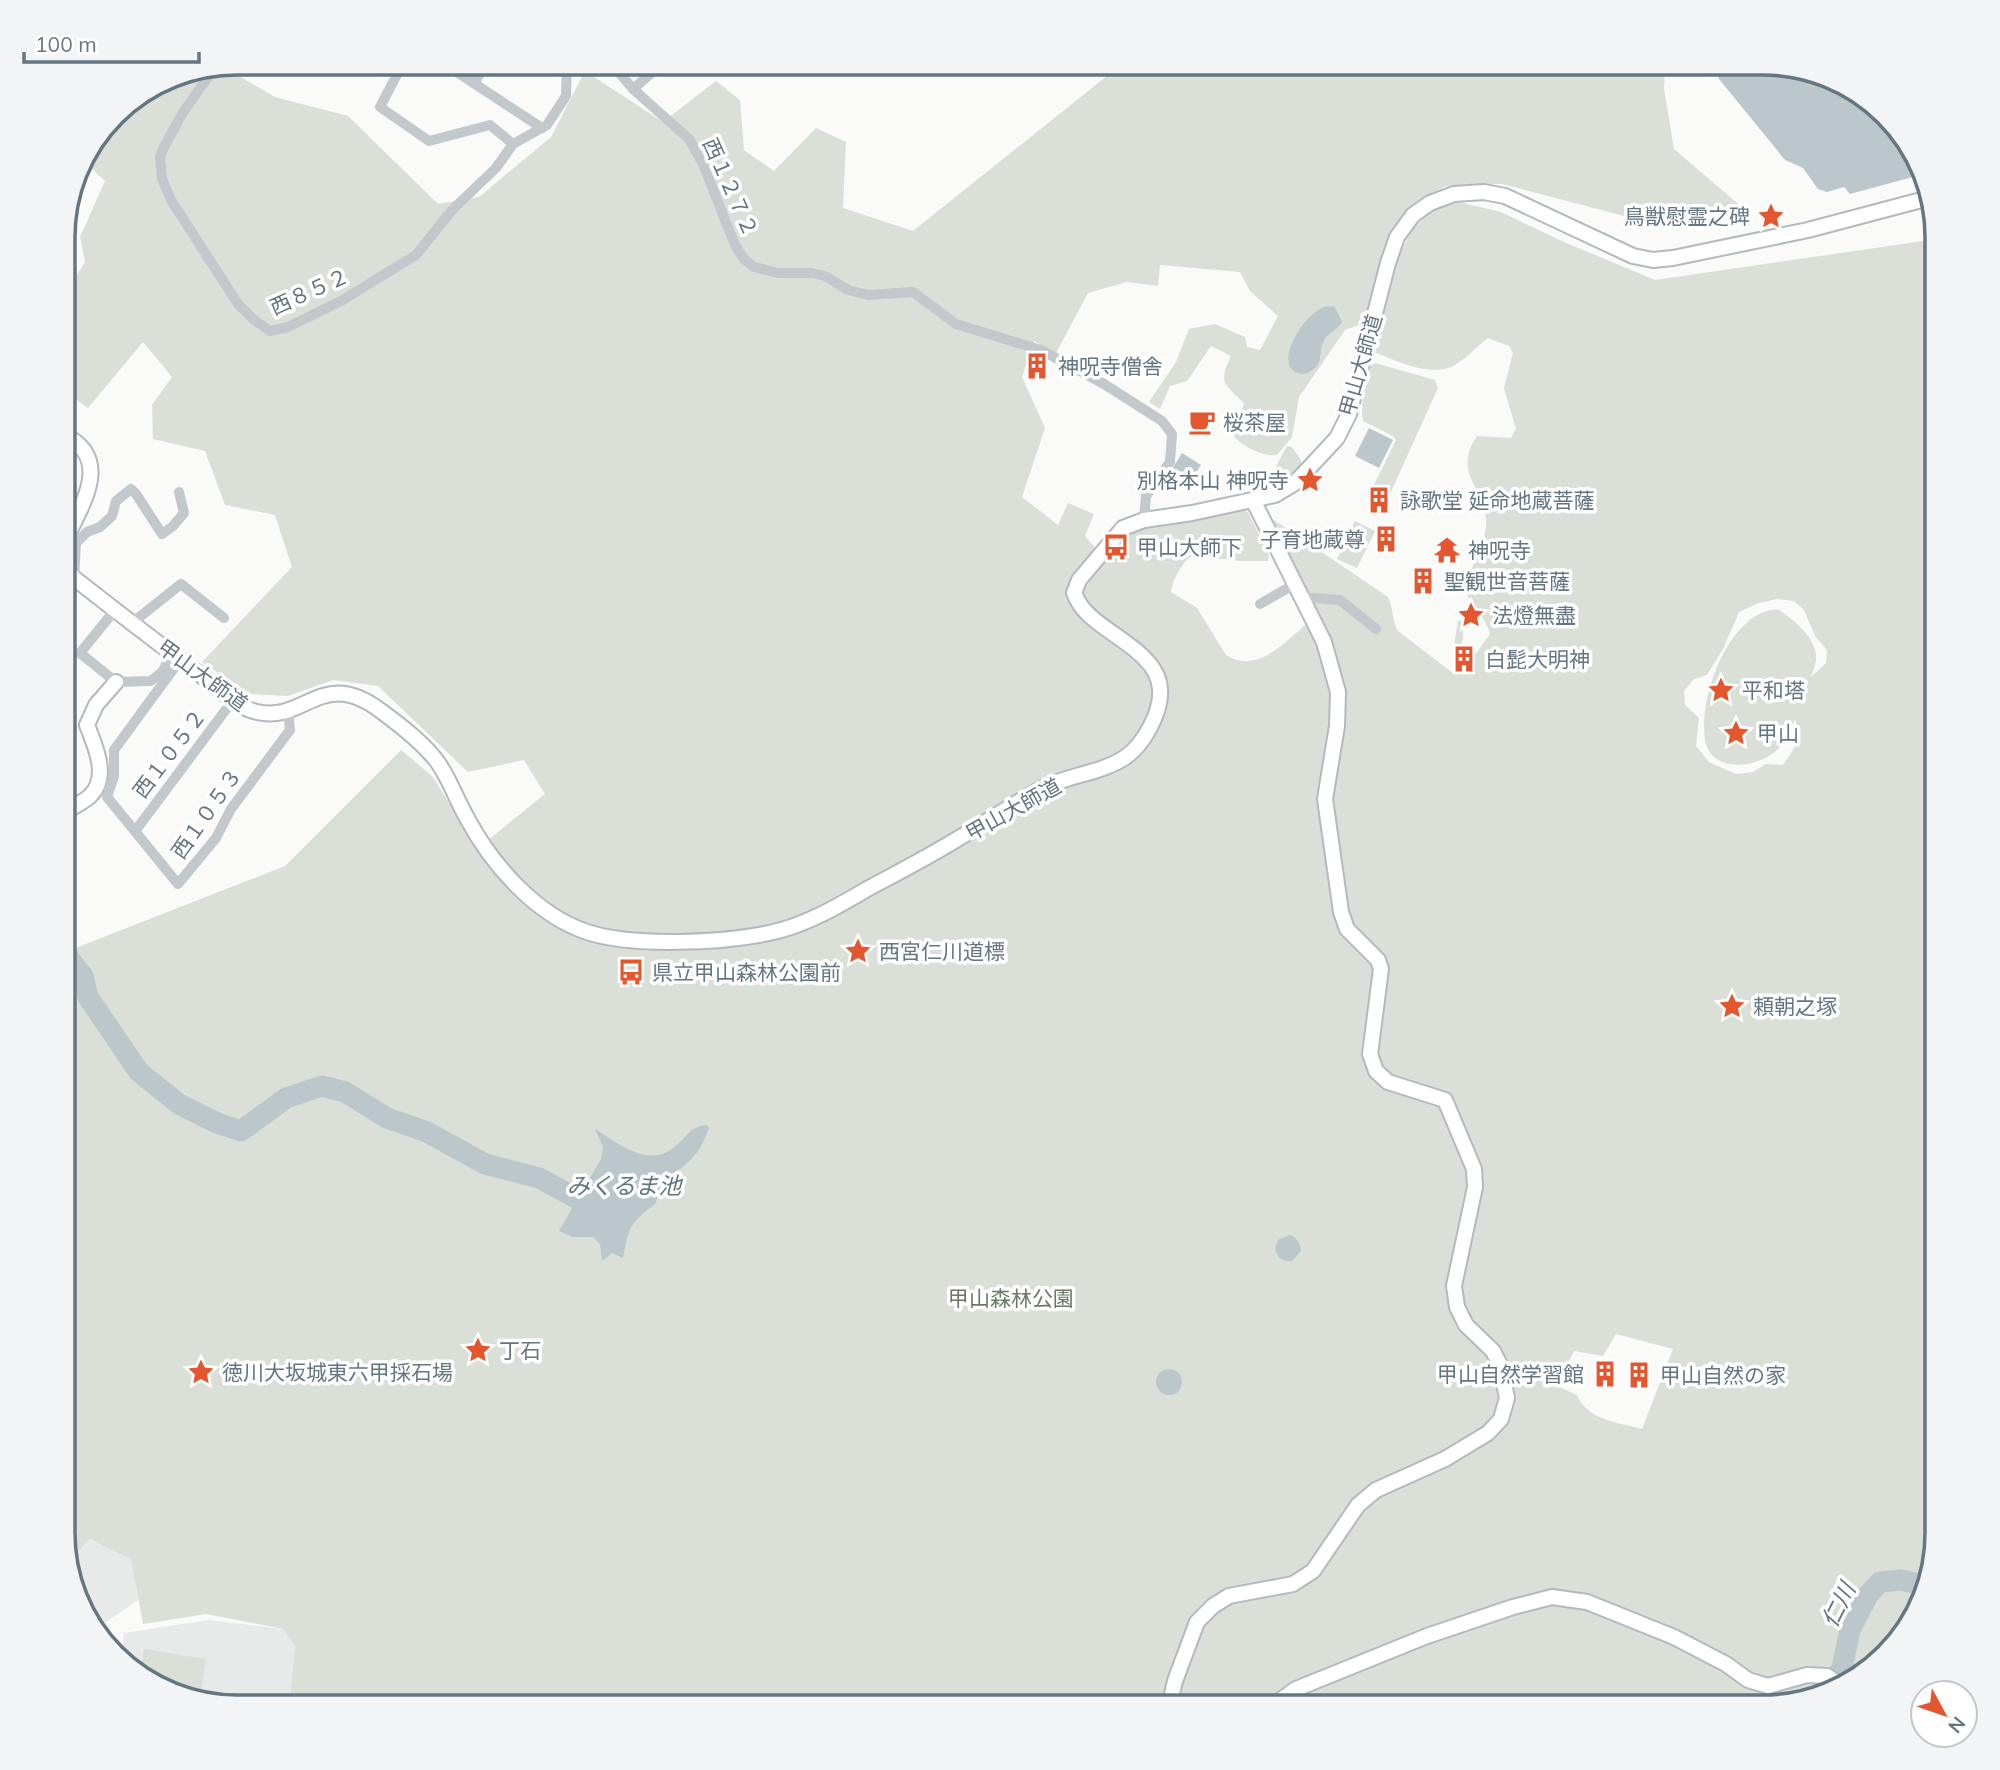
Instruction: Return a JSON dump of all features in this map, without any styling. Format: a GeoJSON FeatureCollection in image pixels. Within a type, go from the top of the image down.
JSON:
{"type":"FeatureCollection","features":[{"type":"Feature","properties":{"kind":"street"},"geometry":{"type":"LineString","coordinates":[[397,75],[380,107],[429,141],[490,125],[513,144]]}},
{"type":"Feature","properties":{"kind":"street"},"geometry":{"type":"LineString","coordinates":[[462,75],[542,128]]}},
{"type":"Feature","properties":{"kind":"street"},"geometry":{"type":"LineString","coordinates":[[474,83],[479,75]]}},
{"type":"Feature","properties":{"kind":"street","name":"西８５２"},"geometry":{"type":"LineString","coordinates":[[207,79],[182,114],[164,147],[160,157],[162,179],[171,201],[238,304],[270,331],[288,327],[341,301],[416,255],[453,209],[496,168],[513,144],[547,125],[566,96],[566,75]]}},
{"type":"Feature","properties":{"kind":"street","name":"西１２７２"},"geometry":{"type":"LineString","coordinates":[[621,75],[689,139],[703,164],[735,245],[744,259],[754,267],[778,273],[813,273],[825,276],[848,290],[868,295],[913,292],[956,324],[1041,351],[1104,384],[1162,421],[1172,433],[1170,462],[1146,496],[1144,520]]}},
{"type":"Feature","properties":{"kind":"street"},"geometry":{"type":"LineString","coordinates":[[633,89],[649,75]]}},
{"type":"Feature","properties":{"kind":"street","name":"甲山大師道"},"geometry":{"type":"LineString","coordinates":[[76,580],[233,700],[257,712],[288,710],[322,695],[341,692],[362,698],[380,709],[436,760],[468,822],[522,891],[569,926],[611,939],[645,941],[720,939],[770,933],[818,917],[955,841],[1045,787],[1127,757],[1139,743],[1157,710],[1160,690],[1157,676],[1142,656],[1081,607],[1074,593],[1079,580],[1123,528],[1144,520],[1192,513],[1275,495],[1295,482],[1337,438],[1349,414],[1397,237],[1413,215],[1430,203],[1454,194],[1485,192],[1505,196],[1633,256],[1653,260],[1808,230],[1920,200]]}},
{"type":"Feature","properties":{"kind":"street"},"geometry":{"type":"LineString","coordinates":[[76,441],[89,462],[91,481],[76,518]]}},
{"type":"Feature","properties":{"kind":"street"},"geometry":{"type":"LineString","coordinates":[[76,543],[87,532],[100,527],[112,516],[116,501],[131,489],[162,534],[184,513],[179,492]]}},
{"type":"Feature","properties":{"kind":"street"},"geometry":{"type":"LineString","coordinates":[[1172,1695],[1199,1619],[1229,1596],[1293,1584],[1313,1571],[1358,1505],[1376,1490],[1445,1459],[1488,1433],[1501,1419],[1507,1398],[1503,1373],[1493,1351],[1466,1325],[1457,1307],[1454,1286],[1475,1187],[1474,1169],[1445,1100],[1388,1082],[1376,1071],[1370,1054],[1381,969],[1378,960],[1347,929],[1340,912],[1325,799],[1337,726],[1338,692],[1324,642],[1253,500]]}},
{"type":"Feature","properties":{"kind":"street"},"geometry":{"type":"LineString","coordinates":[[132,623],[181,584],[224,618]]}},
{"type":"Feature","properties":{"kind":"street"},"geometry":{"type":"LineString","coordinates":[[1260,604],[1298,591],[1340,600],[1376,629]]}},
{"type":"Feature","properties":{"kind":"street"},"geometry":{"type":"LineString","coordinates":[[115,610],[80,653],[116,682],[151,681],[175,657]]}},
{"type":"Feature","properties":{"kind":"street","name":"西１０５３"},"geometry":{"type":"LineString","coordinates":[[175,657],[114,750],[114,775],[107,797],[178,884],[216,838],[231,809],[289,730],[288,710]]}},
{"type":"Feature","properties":{"kind":"street"},"geometry":{"type":"LineString","coordinates":[[76,805],[92,795],[99,778],[100,762],[87,725],[96,705],[116,682]]}},
{"type":"Feature","properties":{"kind":"street","name":"西１０５２"},"geometry":{"type":"LineString","coordinates":[[136,830],[233,700]]}},
{"type":"Feature","properties":{"kind":"street"},"geometry":{"type":"LineString","coordinates":[[1288,1695],[1296,1689],[1427,1636],[1552,1597],[1587,1602],[1674,1637],[1726,1664],[1748,1680],[1768,1686],[1807,1675],[1827,1676],[1832,1679]]}},
{"type":"Feature","properties":{"kind":"shaded area"},"geometry":{"type":"Polygon","coordinates":[[[90,1539],[132,1559],[138,1600],[104,1624],[88,1595],[77,1553],[90,1539]]]}},
{"type":"Feature","properties":{"kind":"shaded area"},"geometry":{"type":"Polygon","coordinates":[[[209,1620],[283,1629],[295,1646],[290,1695],[206,1692],[175,1682],[147,1667],[123,1647],[124,1633],[209,1620]]]}},
{"type":"Feature","properties":{"kind":"green space","name":"甲山森林公園"},"geometry":{"type":"Polygon","coordinates":[[[237,75],[275,97],[348,116],[438,204],[479,197],[551,137],[583,75],[591,75],[663,122],[716,81],[740,100],[744,150],[774,171],[816,128],[846,142],[843,208],[913,231],[1108,75],[1665,75],[1664,88],[1674,149],[1743,208],[1704,226],[1651,223],[1502,184],[1446,186],[1428,195],[1411,206],[1394,228],[1366,319],[1361,324],[1345,330],[1299,397],[1292,437],[1277,455],[1253,450],[1234,436],[1244,403],[1225,382],[1225,372],[1231,356],[1211,346],[1187,381],[1170,386],[1160,409],[1149,402],[1176,362],[1189,329],[1215,324],[1245,337],[1247,347],[1260,350],[1278,316],[1250,291],[1240,272],[1160,265],[1158,286],[1127,282],[1088,293],[1056,353],[1034,341],[1022,377],[1045,428],[1022,497],[1058,525],[1068,503],[1094,514],[1085,536],[1108,563],[1128,533],[1139,528],[1242,508],[1248,512],[1269,555],[1268,561],[1240,561],[1192,555],[1178,572],[1171,592],[1197,608],[1226,655],[1238,660],[1250,661],[1272,652],[1312,619],[1271,521],[1274,520],[1388,597],[1398,631],[1454,674],[1465,669],[1490,634],[1464,586],[1481,547],[1486,524],[1485,511],[1472,481],[1468,461],[1477,436],[1511,438],[1516,429],[1504,388],[1513,353],[1509,346],[1488,338],[1458,363],[1438,370],[1405,364],[1374,352],[1373,347],[1397,259],[1412,230],[1428,213],[1444,205],[1459,202],[1501,212],[1655,280],[1924,241],[1925,1533],[1922,1564],[1908,1604],[1891,1631],[1853,1667],[1805,1689],[1763,1695],[290,1695],[295,1646],[283,1629],[206,1614],[143,1624],[131,1559],[90,1539],[77,1553],[76,948],[285,866],[401,750],[432,776],[478,848],[545,794],[524,760],[468,772],[378,686],[333,680],[288,696],[250,694],[202,662],[292,567],[275,515],[225,505],[205,451],[153,439],[152,405],[172,377],[143,342],[88,408],[76,399],[76,276],[85,262],[80,237],[105,181],[91,168],[103,147],[130,115],[156,97],[195,81],[237,75]],[[1777,599],[1739,612],[1723,649],[1707,675],[1694,679],[1684,691],[1685,705],[1699,718],[1696,746],[1709,762],[1736,774],[1753,772],[1766,764],[1783,765],[1796,745],[1796,719],[1785,740],[1768,757],[1736,765],[1716,758],[1709,751],[1705,740],[1704,724],[1716,668],[1735,635],[1747,622],[1761,613],[1777,609],[1807,634],[1811,641],[1816,658],[1811,677],[1826,663],[1827,650],[1815,636],[1804,610],[1794,601],[1777,599]],[[1616,1334],[1603,1356],[1574,1351],[1557,1386],[1577,1395],[1582,1404],[1596,1415],[1642,1429],[1673,1349],[1616,1334]]]}},
{"type":"Feature","properties":{"kind":"green space"},"geometry":{"type":"Polygon","coordinates":[[[1375,363],[1435,380],[1438,388],[1390,494],[1376,490],[1374,485],[1396,440],[1363,421],[1362,414],[1371,366],[1375,363]]]}},
{"type":"Feature","properties":{"kind":"green space"},"geometry":{"type":"Polygon","coordinates":[[[1287,446],[1292,447],[1301,460],[1301,465],[1290,475],[1275,468],[1287,446]]]}},
{"type":"Feature","properties":{"kind":"green space"},"geometry":{"type":"Polygon","coordinates":[[[1355,521],[1375,531],[1357,568],[1337,559],[1355,521]]]}},
{"type":"Feature","properties":{"kind":"green space"},"geometry":{"type":"Polygon","coordinates":[[[1462,620],[1462,643],[1455,655],[1453,652],[1458,621],[1462,620]]]}},
{"type":"Feature","properties":{"kind":"green space"},"geometry":{"type":"Polygon","coordinates":[[[144,1649],[206,1659],[201,1691],[175,1682],[142,1663],[144,1649]]]}},
{"type":"Feature","properties":{"kind":"water"},"geometry":{"type":"Polygon","coordinates":[[[1717,75],[1794,78],[1834,92],[1853,103],[1877,123],[1903,156],[1913,177],[1850,194],[1844,187],[1827,192],[1818,189],[1803,168],[1785,160],[1717,75]]]}},
{"type":"Feature","properties":{"kind":"water"},"geometry":{"type":"Polygon","coordinates":[[[1328,306],[1335,307],[1342,322],[1325,339],[1316,367],[1304,374],[1293,370],[1289,363],[1289,352],[1293,341],[1308,318],[1328,306]]]}},
{"type":"Feature","properties":{"kind":"water"},"geometry":{"type":"Polygon","coordinates":[[[1369,428],[1393,440],[1379,468],[1355,456],[1369,428]]]}},
{"type":"Feature","properties":{"kind":"water"},"geometry":{"type":"Polygon","coordinates":[[[1182,453],[1201,465],[1189,483],[1171,471],[1182,453]]]}},
{"type":"Feature","properties":{"kind":"water","name":"みくるま池"},"geometry":{"type":"Polygon","coordinates":[[[707,1125],[709,1128],[696,1154],[665,1179],[656,1203],[632,1226],[623,1258],[612,1253],[602,1261],[600,1244],[593,1237],[573,1237],[559,1231],[601,1159],[603,1147],[595,1129],[637,1153],[659,1155],[669,1151],[692,1130],[707,1125]]]}},
{"type":"Feature","properties":{"kind":"water"},"geometry":{"type":"Polygon","coordinates":[[[1290,1235],[1298,1242],[1301,1251],[1292,1261],[1287,1261],[1280,1258],[1276,1248],[1278,1240],[1290,1235]]]}},
{"type":"Feature","properties":{"kind":"water"},"geometry":{"type":"Polygon","coordinates":[[[1169,1369],[1178,1373],[1182,1382],[1178,1391],[1169,1395],[1160,1391],[1156,1382],[1160,1373],[1169,1369]]]}},
{"type":"Feature","properties":{"kind":"waterway"},"geometry":{"type":"LineString","coordinates":[[76,967],[83,976],[88,997],[139,1072],[179,1104],[217,1123],[241,1131],[286,1098],[322,1086],[345,1092],[387,1118],[427,1132],[485,1164],[539,1178],[578,1199]]}},
{"type":"Feature","properties":{"kind":"waterway","name":"仁川"},"geometry":{"type":"LineString","coordinates":[[1836,1677],[1842,1668],[1850,1630],[1868,1595],[1880,1582],[1901,1580],[1916,1584]]}},
{"type":"Feature","properties":{"kind":"place","name":"鳥獣慰霊之碑"},"geometry":{"type":"Point","coordinates":[1771,216]}},
{"type":"Feature","properties":{"kind":"place","name":"神呪寺僧舎"},"geometry":{"type":"Point","coordinates":[1037,366]}},
{"type":"Feature","properties":{"kind":"place","name":"桜茶屋"},"geometry":{"type":"Point","coordinates":[1202,422]}},
{"type":"Feature","properties":{"kind":"place","name":"別格本山 神呪寺"},"geometry":{"type":"Point","coordinates":[1310,480]}},
{"type":"Feature","properties":{"kind":"place","name":"詠歌堂 延命地蔵菩薩"},"geometry":{"type":"Point","coordinates":[1379,500]}},
{"type":"Feature","properties":{"kind":"place","name":"子育地蔵尊"},"geometry":{"type":"Point","coordinates":[1386,539]}},
{"type":"Feature","properties":{"kind":"place","name":"甲山大師下"},"geometry":{"type":"Point","coordinates":[1116,547]}},
{"type":"Feature","properties":{"kind":"place","name":"神呪寺"},"geometry":{"type":"Point","coordinates":[1447,550]}},
{"type":"Feature","properties":{"kind":"place","name":"聖観世音菩薩"},"geometry":{"type":"Point","coordinates":[1423,581]}},
{"type":"Feature","properties":{"kind":"place","name":"法燈無盡"},"geometry":{"type":"Point","coordinates":[1471,615]}},
{"type":"Feature","properties":{"kind":"place","name":"白髭大明神"},"geometry":{"type":"Point","coordinates":[1464,659]}},
{"type":"Feature","properties":{"kind":"place","name":"平和塔"},"geometry":{"type":"Point","coordinates":[1721,690]}},
{"type":"Feature","properties":{"kind":"place","name":"甲山"},"geometry":{"type":"Point","coordinates":[1736,733]}},
{"type":"Feature","properties":{"kind":"place","name":"西宮仁川道標"},"geometry":{"type":"Point","coordinates":[858,951]}},
{"type":"Feature","properties":{"kind":"place","name":"県立甲山森林公園前"},"geometry":{"type":"Point","coordinates":[631,972]}},
{"type":"Feature","properties":{"kind":"place","name":"頼朝之塚"},"geometry":{"type":"Point","coordinates":[1732,1006]}},
{"type":"Feature","properties":{"kind":"place","name":"丁石"},"geometry":{"type":"Point","coordinates":[478,1350]}},
{"type":"Feature","properties":{"kind":"place","name":"徳川大坂城東六甲採石場"},"geometry":{"type":"Point","coordinates":[201,1372]}},
{"type":"Feature","properties":{"kind":"place","name":"甲山自然学習館"},"geometry":{"type":"Point","coordinates":[1605,1374]}},
{"type":"Feature","properties":{"kind":"place","name":"甲山自然の家"},"geometry":{"type":"Point","coordinates":[1639,1375]}}]}
